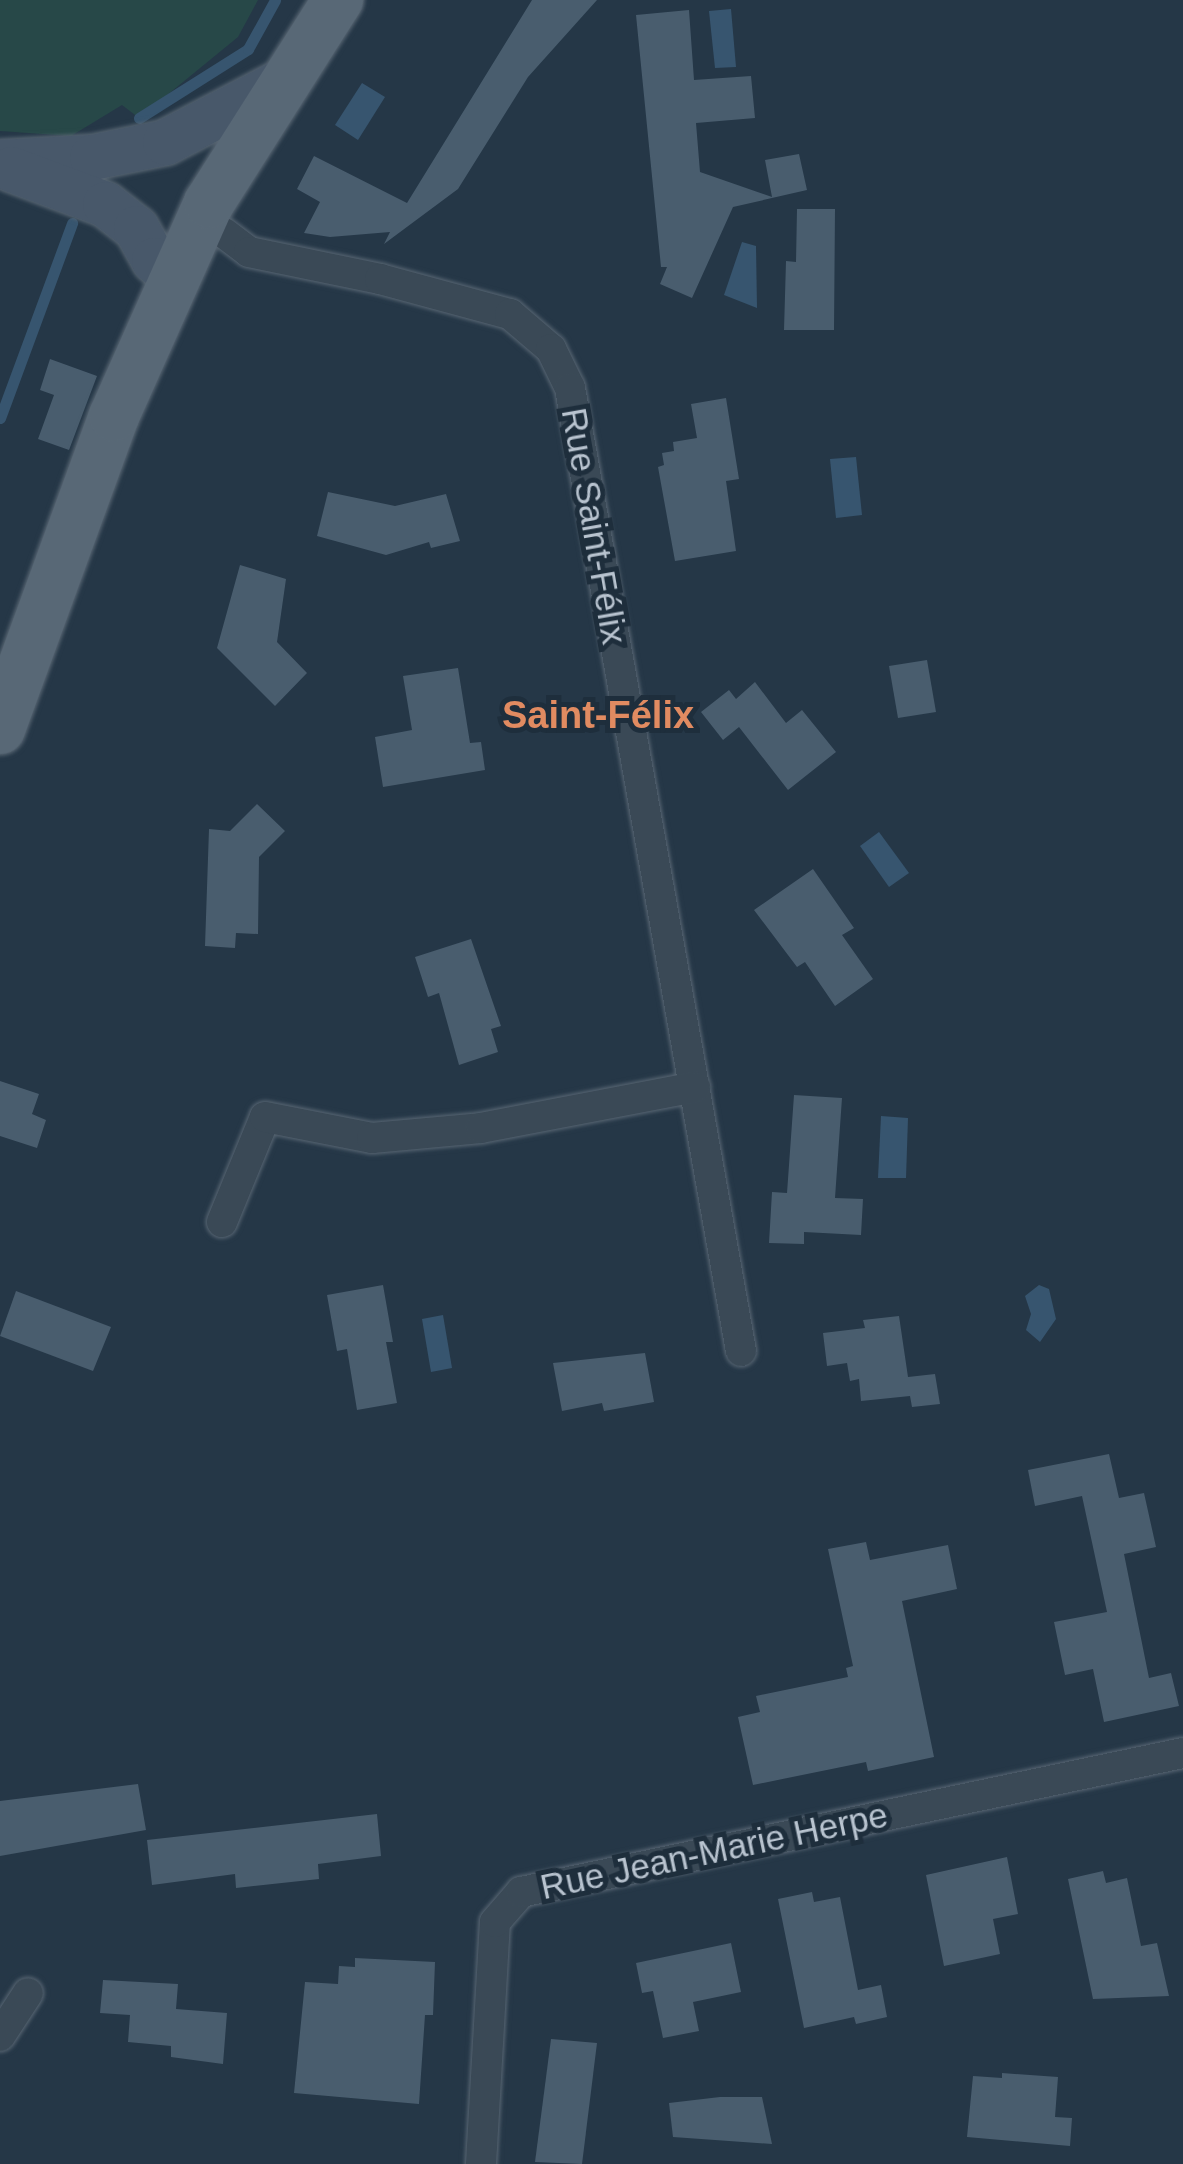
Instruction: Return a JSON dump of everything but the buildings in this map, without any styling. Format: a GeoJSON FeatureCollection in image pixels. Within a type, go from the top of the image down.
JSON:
{"type":"FeatureCollection","features":[{"type":"Feature","properties":{"kind":"main road"},"geometry":{"type":"LineString","coordinates":[[0,729],[114,416],[209,203],[338,0]]}},
{"type":"Feature","properties":{"kind":"main road"},"geometry":{"type":"LineString","coordinates":[[30,646],[224,233],[353,0]]}},
{"type":"Feature","properties":{"kind":"street"},"geometry":{"type":"LineString","coordinates":[[0,164],[92,157],[164,142],[286,80]]}},
{"type":"Feature","properties":{"kind":"street"},"geometry":{"type":"LineString","coordinates":[[0,164],[105,204],[136,228],[154,260],[175,278]]}},
{"type":"Feature","properties":{"kind":"street","name":"Rue Saint-Félix"},"geometry":{"type":"LineString","coordinates":[[224,233],[249,252],[380,279],[510,314],[551,349],[570,388],[741,1351]]}},
{"type":"Feature","properties":{"kind":"street"},"geometry":{"type":"LineString","coordinates":[[222,1222],[265,1117],[372,1138],[481,1128],[695,1087]]}},
{"type":"Feature","properties":{"kind":"street","name":"Rue Jean-Marie Herpe"},"geometry":{"type":"LineString","coordinates":[[481,2164],[496,1922],[521,1892],[1183,1753]]}},
{"type":"Feature","properties":{"kind":"street"},"geometry":{"type":"LineString","coordinates":[[0,2036],[28,1993]]}},
{"type":"Feature","properties":{"kind":"green space"},"geometry":{"type":"Polygon","coordinates":[[[0,0],[258,0],[238,37],[139,118],[122,105],[71,136],[0,131],[0,0]]]}},
{"type":"Feature","properties":{"kind":"water"},"geometry":{"type":"Polygon","coordinates":[[[731,9],[736,67],[715,68],[709,11],[731,9]]]}},
{"type":"Feature","properties":{"kind":"water"},"geometry":{"type":"Polygon","coordinates":[[[362,83],[385,97],[358,140],[335,125],[362,83]]]}},
{"type":"Feature","properties":{"kind":"water"},"geometry":{"type":"Polygon","coordinates":[[[742,242],[756,246],[757,308],[724,295],[742,242]]]}},
{"type":"Feature","properties":{"kind":"water"},"geometry":{"type":"Polygon","coordinates":[[[856,457],[862,515],[836,518],[830,459],[856,457]]]}},
{"type":"Feature","properties":{"kind":"water"},"geometry":{"type":"Polygon","coordinates":[[[879,832],[909,873],[889,887],[860,846],[879,832]]]}},
{"type":"Feature","properties":{"kind":"water"},"geometry":{"type":"Polygon","coordinates":[[[881,1116],[908,1118],[906,1178],[878,1178],[881,1116]]]}},
{"type":"Feature","properties":{"kind":"water"},"geometry":{"type":"Polygon","coordinates":[[[1039,1285],[1049,1289],[1056,1319],[1040,1342],[1026,1330],[1031,1314],[1025,1296],[1039,1285]]]}},
{"type":"Feature","properties":{"kind":"water"},"geometry":{"type":"Polygon","coordinates":[[[443,1315],[452,1368],[431,1372],[422,1319],[443,1315]]]}},
{"type":"Feature","properties":{"kind":"waterway"},"geometry":{"type":"LineString","coordinates":[[139,118],[248,49],[275,0]]}},
{"type":"Feature","properties":{"kind":"waterway"},"geometry":{"type":"LineString","coordinates":[[0,418],[72,223]]}},
{"type":"Feature","properties":{"kind":"district","name":"Saint-Félix"},"geometry":{"type":"Point","coordinates":[598,716]}}]}
